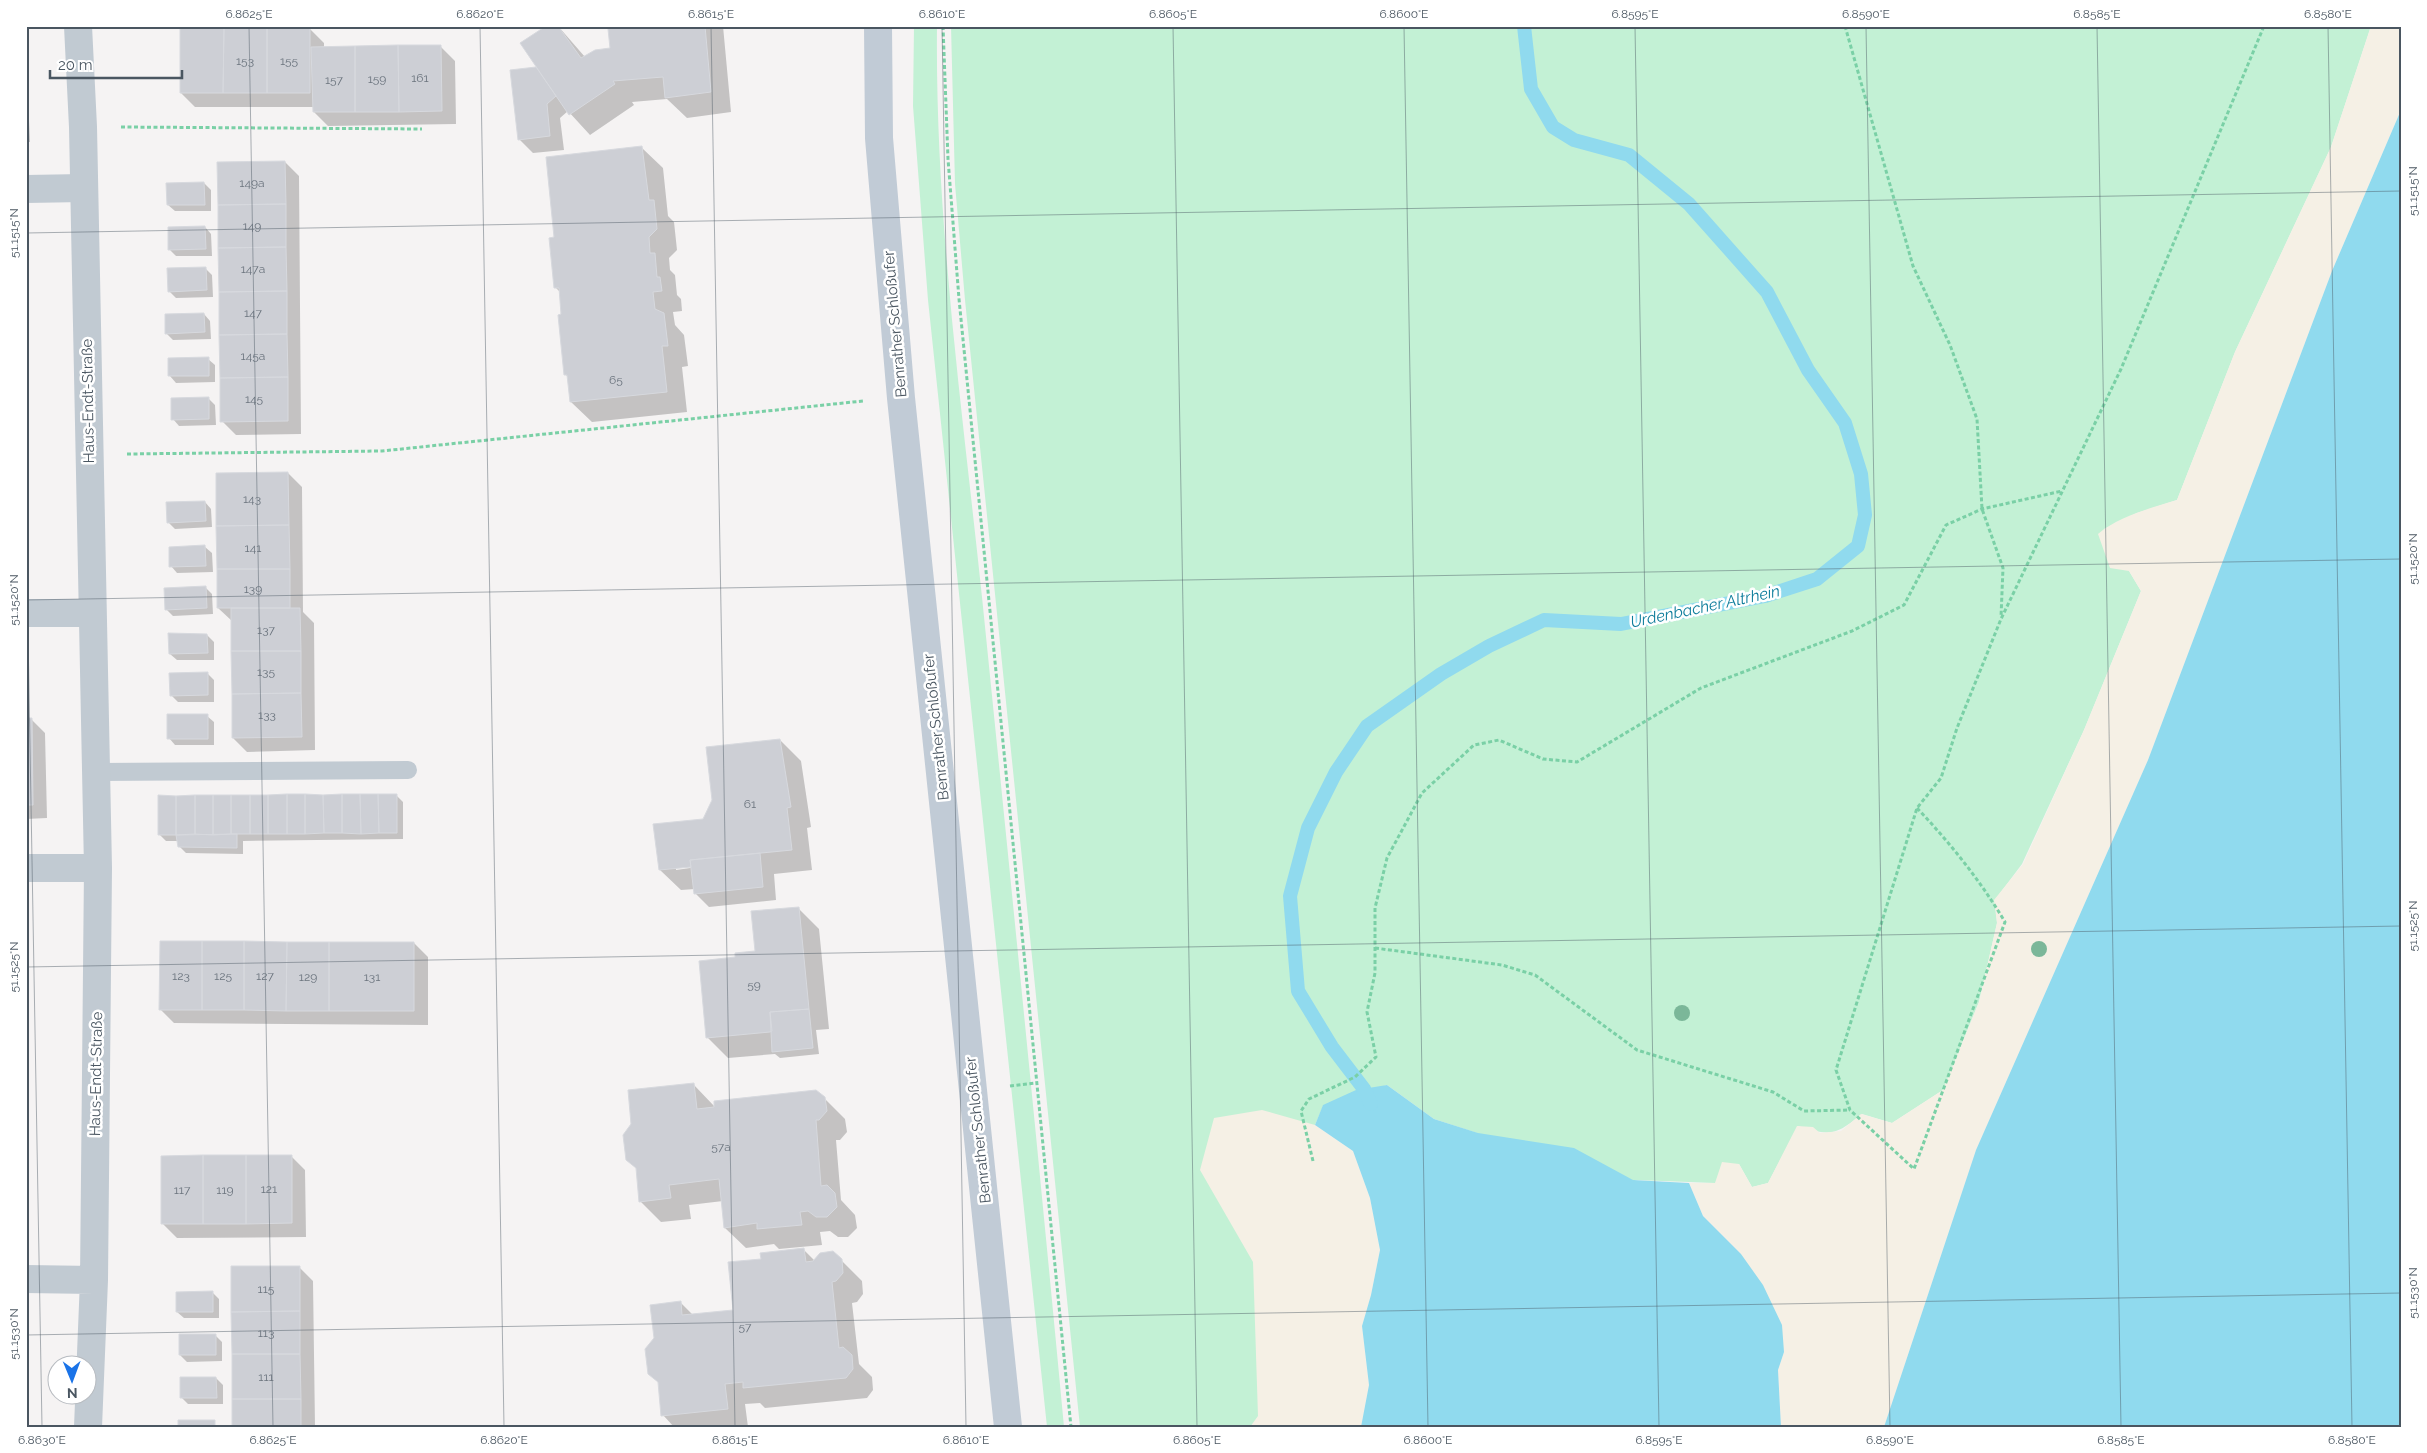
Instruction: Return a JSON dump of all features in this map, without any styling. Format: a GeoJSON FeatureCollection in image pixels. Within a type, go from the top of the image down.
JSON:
{"type":"FeatureCollection","features":[{"type":"Feature","properties":{"kind":"street","name":"Haus-Endt-Straße"},"geometry":{"type":"LineString","coordinates":[[78,26],[83,127],[98,868],[94,1280],[88,1427]]}},
{"type":"Feature","properties":{"kind":"street","name":"Benrather Schloßufer"},"geometry":{"type":"LineString","coordinates":[[878,26],[879,138],[901,398],[1008,1427]]}},
{"type":"Feature","properties":{"kind":"street"},"geometry":{"type":"LineString","coordinates":[[26,190],[84,188]]}},
{"type":"Feature","properties":{"kind":"street"},"geometry":{"type":"LineString","coordinates":[[26,613],[92,613]]}},
{"type":"Feature","properties":{"kind":"street"},"geometry":{"type":"LineString","coordinates":[[26,868],[98,868]]}},
{"type":"Feature","properties":{"kind":"street"},"geometry":{"type":"LineString","coordinates":[[26,1279],[94,1280]]}},
{"type":"Feature","properties":{"kind":"lane"},"geometry":{"type":"LineString","coordinates":[[96,772],[408,770]]}},
{"type":"Feature","properties":{"kind":"path"},"geometry":{"type":"LineString","coordinates":[[943,26],[948,159],[960,309],[1071,1427]]}},
{"type":"Feature","properties":{"kind":"path"},"geometry":{"type":"LineString","coordinates":[[1845,26],[1913,266],[1950,345],[1977,419],[1982,508],[2002,568],[2001,619]]}},
{"type":"Feature","properties":{"kind":"path"},"geometry":{"type":"LineString","coordinates":[[1917,808],[1950,843],[1986,890],[2004,922],[1914,1169],[1850,1110],[1836,1070],[1917,808],[1941,778],[1957,728],[2001,619],[2122,370],[2264,26]]}},
{"type":"Feature","properties":{"kind":"path"},"geometry":{"type":"LineString","coordinates":[[83,127],[422,129]]}},
{"type":"Feature","properties":{"kind":"path"},"geometry":{"type":"LineString","coordinates":[[89,454],[382,450],[901,398]]}},
{"type":"Feature","properties":{"kind":"path"},"geometry":{"type":"LineString","coordinates":[[1314,1161],[1302,1111],[1309,1099],[1355,1077],[1376,1057],[1367,1012],[1375,973],[1375,908],[1387,858],[1422,793],[1474,745],[1499,740],[1542,759],[1577,762],[1701,688],[1852,631],[1904,605],[1946,525],[1982,508],[2063,491]]}},
{"type":"Feature","properties":{"kind":"path"},"geometry":{"type":"LineString","coordinates":[[1375,948],[1502,965],[1535,975],[1637,1050],[1773,1092],[1804,1111],[1850,1110]]}},
{"type":"Feature","properties":{"kind":"green space"},"geometry":{"type":"Polygon","coordinates":[[[914,26],[937,26],[940,169],[951,312],[982,597],[1064,1427],[1047,1427],[928,300],[913,106],[914,26]]]}},
{"type":"Feature","properties":{"kind":"green space"},"geometry":{"type":"Polygon","coordinates":[[[951,26],[2371,26],[2331,147],[2235,352],[2177,500],[2137,513],[2104,529],[2141,591],[2084,730],[2022,864],[1995,900],[1997,923],[1979,1002],[1943,1090],[1892,1123],[1862,1114],[1845,1127],[1832,1132],[1798,1126],[1768,1183],[1752,1187],[1739,1164],[1715,1183],[1636,1180],[1625,1188],[1434,1119],[1387,1085],[1323,1106],[1315,1125],[1284,1427],[1080,1427],[965,300],[955,184],[951,26]]]}},
{"type":"Feature","properties":{"kind":"sand"},"geometry":{"type":"Polygon","coordinates":[[[2371,26],[2401,26],[2401,110],[2332,271],[2148,760],[1976,1150],[1884,1427],[1781,1427],[1778,1370],[1784,1352],[1741,1254],[1703,1216],[1689,1183],[1715,1183],[1722,1162],[1739,1164],[1752,1187],[1768,1183],[1797,1126],[1813,1127],[1820,1133],[1841,1131],[1861,1114],[1892,1123],[1943,1090],[1979,1002],[1997,923],[1994,900],[2023,864],[2084,730],[2141,591],[2129,571],[2110,568],[2098,534],[2125,517],[2177,500],[2235,352],[2331,147],[2371,26]]]}},
{"type":"Feature","properties":{"kind":"sand"},"geometry":{"type":"Polygon","coordinates":[[[1262,1110],[1315,1125],[1353,1151],[1370,1198],[1380,1250],[1371,1295],[1362,1326],[1369,1385],[1361,1427],[1250,1427],[1258,1416],[1253,1262],[1200,1170],[1214,1118],[1262,1110]]]}},
{"type":"Feature","properties":{"kind":"water"},"geometry":{"type":"Polygon","coordinates":[[[2401,110],[2401,1427],[1884,1427],[1976,1150],[2148,760],[2332,271],[2401,110]]]}},
{"type":"Feature","properties":{"kind":"water"},"geometry":{"type":"Polygon","coordinates":[[[1387,1085],[1434,1119],[1478,1133],[1574,1148],[1633,1180],[1689,1183],[1703,1216],[1741,1254],[1763,1285],[1782,1325],[1784,1352],[1778,1370],[1781,1427],[1361,1427],[1369,1385],[1362,1326],[1371,1295],[1380,1250],[1370,1198],[1353,1151],[1315,1125],[1323,1105],[1356,1090],[1387,1085]]]}},
{"type":"Feature","properties":{"kind":"building"},"geometry":{"type":"Polygon","coordinates":[[[546,26],[558,26],[581,58],[595,50],[610,48],[608,29],[626,26],[705,26],[711,92],[665,98],[663,77],[613,81],[615,84],[569,115],[520,43],[546,26]]]}},
{"type":"Feature","properties":{"kind":"building"},"geometry":{"type":"Polygon","coordinates":[[[180,28],[224,28],[223,93],[180,93],[180,28]]]}},
{"type":"Feature","properties":{"kind":"building"},"geometry":{"type":"Polygon","coordinates":[[[224,28],[267,28],[267,93],[223,93],[224,28]]]}},
{"type":"Feature","properties":{"kind":"building"},"geometry":{"type":"Polygon","coordinates":[[[267,28],[310,28],[310,93],[267,93],[267,28]]]}},
{"type":"Feature","properties":{"kind":"building"},"geometry":{"type":"Polygon","coordinates":[[[398,45],[441,45],[442,111],[399,112],[398,45]]]}},
{"type":"Feature","properties":{"kind":"building"},"geometry":{"type":"Polygon","coordinates":[[[398,45],[399,112],[355,112],[355,46],[398,45]]]}},
{"type":"Feature","properties":{"kind":"building"},"geometry":{"type":"Polygon","coordinates":[[[355,46],[355,112],[313,112],[311,47],[355,46]]]}},
{"type":"Feature","properties":{"kind":"building"},"geometry":{"type":"Polygon","coordinates":[[[536,67],[556,96],[547,104],[550,136],[518,140],[510,70],[536,67]]]}},
{"type":"Feature","properties":{"kind":"building"},"geometry":{"type":"Polygon","coordinates":[[[642,146],[649,200],[654,200],[657,229],[649,237],[650,253],[655,253],[657,277],[660,277],[662,291],[653,292],[655,309],[664,313],[668,346],[662,346],[667,392],[570,402],[567,375],[564,375],[558,315],[561,314],[559,288],[554,288],[549,238],[554,237],[546,157],[642,146]]]}},
{"type":"Feature","properties":{"kind":"building"},"geometry":{"type":"Polygon","coordinates":[[[285,161],[286,204],[218,205],[217,162],[285,161]]]}},
{"type":"Feature","properties":{"kind":"building"},"geometry":{"type":"Polygon","coordinates":[[[204,182],[205,205],[167,205],[166,183],[204,182]]]}},
{"type":"Feature","properties":{"kind":"building"},"geometry":{"type":"Polygon","coordinates":[[[286,204],[286,247],[218,248],[218,205],[286,204]]]}},
{"type":"Feature","properties":{"kind":"building"},"geometry":{"type":"Polygon","coordinates":[[[205,226],[206,249],[168,250],[168,227],[205,226]]]}},
{"type":"Feature","properties":{"kind":"building"},"geometry":{"type":"Polygon","coordinates":[[[286,247],[287,291],[219,292],[218,248],[286,247]]]}},
{"type":"Feature","properties":{"kind":"building"},"geometry":{"type":"Polygon","coordinates":[[[206,267],[207,290],[168,292],[167,268],[206,267]]]}},
{"type":"Feature","properties":{"kind":"building"},"geometry":{"type":"Polygon","coordinates":[[[287,291],[287,334],[219,335],[219,292],[287,291]]]}},
{"type":"Feature","properties":{"kind":"building"},"geometry":{"type":"Polygon","coordinates":[[[204,313],[205,332],[165,334],[165,314],[204,313]]]}},
{"type":"Feature","properties":{"kind":"building"},"geometry":{"type":"Polygon","coordinates":[[[287,334],[288,377],[220,378],[219,335],[287,334]]]}},
{"type":"Feature","properties":{"kind":"building"},"geometry":{"type":"Polygon","coordinates":[[[209,357],[209,376],[168,376],[168,358],[209,357]]]}},
{"type":"Feature","properties":{"kind":"building"},"geometry":{"type":"Polygon","coordinates":[[[288,377],[288,421],[220,422],[220,378],[288,377]]]}},
{"type":"Feature","properties":{"kind":"building"},"geometry":{"type":"Polygon","coordinates":[[[209,397],[209,419],[171,420],[171,398],[209,397]]]}},
{"type":"Feature","properties":{"kind":"building"},"geometry":{"type":"Polygon","coordinates":[[[288,472],[289,525],[216,526],[216,473],[288,472]]]}},
{"type":"Feature","properties":{"kind":"building"},"geometry":{"type":"Polygon","coordinates":[[[205,501],[206,521],[167,523],[166,502],[205,501]]]}},
{"type":"Feature","properties":{"kind":"building"},"geometry":{"type":"Polygon","coordinates":[[[289,525],[290,569],[217,569],[216,526],[289,525]]]}},
{"type":"Feature","properties":{"kind":"building"},"geometry":{"type":"Polygon","coordinates":[[[205,545],[206,566],[169,567],[169,547],[205,545]]]}},
{"type":"Feature","properties":{"kind":"building"},"geometry":{"type":"Polygon","coordinates":[[[217,569],[290,569],[290,608],[217,608],[217,569]]]}},
{"type":"Feature","properties":{"kind":"building"},"geometry":{"type":"Polygon","coordinates":[[[206,586],[207,608],[165,610],[164,588],[206,586]]]}},
{"type":"Feature","properties":{"kind":"building"},"geometry":{"type":"Polygon","coordinates":[[[231,608],[300,608],[301,651],[231,651],[231,608]]]}},
{"type":"Feature","properties":{"kind":"building"},"geometry":{"type":"Polygon","coordinates":[[[168,633],[207,634],[208,653],[169,654],[168,633]]]}},
{"type":"Feature","properties":{"kind":"building"},"geometry":{"type":"Polygon","coordinates":[[[231,651],[301,651],[301,693],[232,694],[231,651]]]}},
{"type":"Feature","properties":{"kind":"building"},"geometry":{"type":"Polygon","coordinates":[[[208,672],[208,695],[170,696],[169,673],[208,672]]]}},
{"type":"Feature","properties":{"kind":"building"},"geometry":{"type":"Polygon","coordinates":[[[301,693],[302,737],[232,738],[232,694],[301,693]]]}},
{"type":"Feature","properties":{"kind":"building"},"geometry":{"type":"Polygon","coordinates":[[[167,714],[208,714],[208,739],[167,739],[167,714]]]}},
{"type":"Feature","properties":{"kind":"building"},"geometry":{"type":"Polygon","coordinates":[[[26,718],[32,718],[33,805],[26,805],[26,718]]]}},
{"type":"Feature","properties":{"kind":"building"},"geometry":{"type":"Polygon","coordinates":[[[780,739],[791,807],[787,808],[792,850],[690,860],[691,867],[659,870],[653,824],[703,819],[712,800],[706,747],[780,739]]]}},
{"type":"Feature","properties":{"kind":"building"},"geometry":{"type":"Polygon","coordinates":[[[287,794],[305,794],[305,834],[287,834],[287,794]]]}},
{"type":"Feature","properties":{"kind":"building"},"geometry":{"type":"Polygon","coordinates":[[[287,794],[287,834],[268,834],[268,795],[287,794]]]}},
{"type":"Feature","properties":{"kind":"building"},"geometry":{"type":"Polygon","coordinates":[[[305,794],[323,795],[324,833],[305,834],[305,794]]]}},
{"type":"Feature","properties":{"kind":"building"},"geometry":{"type":"Polygon","coordinates":[[[342,794],[342,833],[324,833],[323,795],[342,794]]]}},
{"type":"Feature","properties":{"kind":"building"},"geometry":{"type":"Polygon","coordinates":[[[342,794],[360,794],[361,834],[342,833],[342,794]]]}},
{"type":"Feature","properties":{"kind":"building"},"geometry":{"type":"Polygon","coordinates":[[[360,794],[378,794],[379,833],[361,834],[360,794]]]}},
{"type":"Feature","properties":{"kind":"building"},"geometry":{"type":"Polygon","coordinates":[[[378,794],[397,794],[397,833],[379,833],[378,794]]]}},
{"type":"Feature","properties":{"kind":"building"},"geometry":{"type":"Polygon","coordinates":[[[158,795],[176,796],[176,835],[158,835],[158,795]]]}},
{"type":"Feature","properties":{"kind":"building"},"geometry":{"type":"Polygon","coordinates":[[[195,795],[195,834],[176,835],[176,796],[195,795]]]}},
{"type":"Feature","properties":{"kind":"building"},"geometry":{"type":"Polygon","coordinates":[[[195,795],[213,795],[213,835],[195,834],[195,795]]]}},
{"type":"Feature","properties":{"kind":"building"},"geometry":{"type":"Polygon","coordinates":[[[213,795],[231,795],[231,834],[213,835],[213,795]]]}},
{"type":"Feature","properties":{"kind":"building"},"geometry":{"type":"Polygon","coordinates":[[[231,795],[250,795],[250,834],[231,834],[231,795]]]}},
{"type":"Feature","properties":{"kind":"building"},"geometry":{"type":"Polygon","coordinates":[[[250,795],[268,795],[268,834],[250,834],[250,795]]]}},
{"type":"Feature","properties":{"kind":"building"},"geometry":{"type":"Polygon","coordinates":[[[237,834],[237,848],[178,847],[176,835],[237,834]]]}},
{"type":"Feature","properties":{"kind":"building"},"geometry":{"type":"Polygon","coordinates":[[[760,853],[763,887],[694,894],[690,860],[760,853]]]}},
{"type":"Feature","properties":{"kind":"building"},"geometry":{"type":"Polygon","coordinates":[[[799,907],[809,1009],[770,1012],[772,1031],[770,1032],[706,1038],[699,961],[735,957],[735,953],[755,951],[751,911],[799,907]]]}},
{"type":"Feature","properties":{"kind":"building"},"geometry":{"type":"Polygon","coordinates":[[[160,941],[202,941],[202,1010],[159,1010],[160,941]]]}},
{"type":"Feature","properties":{"kind":"building"},"geometry":{"type":"Polygon","coordinates":[[[202,941],[244,941],[244,1010],[202,1010],[202,941]]]}},
{"type":"Feature","properties":{"kind":"building"},"geometry":{"type":"Polygon","coordinates":[[[244,941],[287,942],[286,1011],[244,1010],[244,941]]]}},
{"type":"Feature","properties":{"kind":"building"},"geometry":{"type":"Polygon","coordinates":[[[287,942],[329,942],[329,1011],[286,1011],[287,942]]]}},
{"type":"Feature","properties":{"kind":"building"},"geometry":{"type":"Polygon","coordinates":[[[329,942],[414,942],[414,1011],[329,1011],[329,942]]]}},
{"type":"Feature","properties":{"kind":"building"},"geometry":{"type":"Polygon","coordinates":[[[809,1009],[813,1048],[772,1052],[770,1012],[809,1009]]]}},
{"type":"Feature","properties":{"kind":"building"},"geometry":{"type":"Polygon","coordinates":[[[694,1083],[697,1109],[714,1107],[714,1101],[816,1090],[825,1097],[827,1111],[819,1120],[816,1120],[821,1186],[827,1185],[835,1193],[837,1207],[827,1217],[816,1217],[808,1211],[800,1212],[802,1225],[757,1229],[757,1223],[724,1228],[719,1179],[669,1185],[671,1198],[639,1202],[636,1168],[626,1160],[623,1135],[631,1124],[628,1090],[694,1083]]]}},
{"type":"Feature","properties":{"kind":"building"},"geometry":{"type":"Polygon","coordinates":[[[203,1155],[203,1224],[161,1224],[161,1156],[203,1155]]]}},
{"type":"Feature","properties":{"kind":"building"},"geometry":{"type":"Polygon","coordinates":[[[203,1155],[246,1155],[246,1224],[203,1224],[203,1155]]]}},
{"type":"Feature","properties":{"kind":"building"},"geometry":{"type":"Polygon","coordinates":[[[246,1155],[292,1155],[292,1223],[246,1224],[246,1155]]]}},
{"type":"Feature","properties":{"kind":"building"},"geometry":{"type":"Polygon","coordinates":[[[804,1248],[806,1262],[813,1261],[820,1253],[833,1251],[842,1259],[843,1273],[836,1281],[832,1282],[839,1348],[843,1347],[852,1355],[853,1369],[846,1378],[743,1388],[743,1382],[725,1384],[728,1409],[661,1416],[658,1382],[648,1374],[645,1349],[654,1338],[650,1305],[681,1301],[682,1315],[733,1310],[728,1262],[761,1259],[760,1253],[804,1248]]]}},
{"type":"Feature","properties":{"kind":"building"},"geometry":{"type":"Polygon","coordinates":[[[231,1266],[300,1266],[300,1311],[231,1312],[231,1266]]]}},
{"type":"Feature","properties":{"kind":"building"},"geometry":{"type":"Polygon","coordinates":[[[213,1291],[213,1312],[176,1312],[176,1292],[213,1291]]]}},
{"type":"Feature","properties":{"kind":"building"},"geometry":{"type":"Polygon","coordinates":[[[300,1311],[300,1354],[232,1354],[231,1312],[300,1311]]]}},
{"type":"Feature","properties":{"kind":"building"},"geometry":{"type":"Polygon","coordinates":[[[179,1334],[216,1334],[216,1355],[179,1355],[179,1334]]]}},
{"type":"Feature","properties":{"kind":"building"},"geometry":{"type":"Polygon","coordinates":[[[232,1354],[300,1354],[301,1399],[232,1399],[232,1354]]]}},
{"type":"Feature","properties":{"kind":"building"},"geometry":{"type":"Polygon","coordinates":[[[180,1377],[216,1377],[217,1398],[180,1398],[180,1377]]]}},
{"type":"Feature","properties":{"kind":"building"},"geometry":{"type":"Polygon","coordinates":[[[232,1399],[301,1399],[301,1427],[232,1427],[232,1399]]]}},
{"type":"Feature","properties":{"kind":"building"},"geometry":{"type":"Polygon","coordinates":[[[178,1420],[215,1420],[215,1427],[178,1427],[178,1420]]]}},
{"type":"Feature","properties":{"kind":"waterway","name":"Urdenbacher Altrhein"},"geometry":{"type":"LineString","coordinates":[[1371,1104],[1364,1089],[1332,1047],[1298,991],[1290,896],[1308,828],[1336,772],[1367,726],[1441,674],[1489,646],[1544,620],[1621,624],[1765,596],[1817,579],[1858,546],[1865,515],[1861,474],[1845,423],[1808,370],[1767,292],[1689,204],[1629,155],[1574,140],[1553,127],[1531,89],[1524,26]]}}]}
